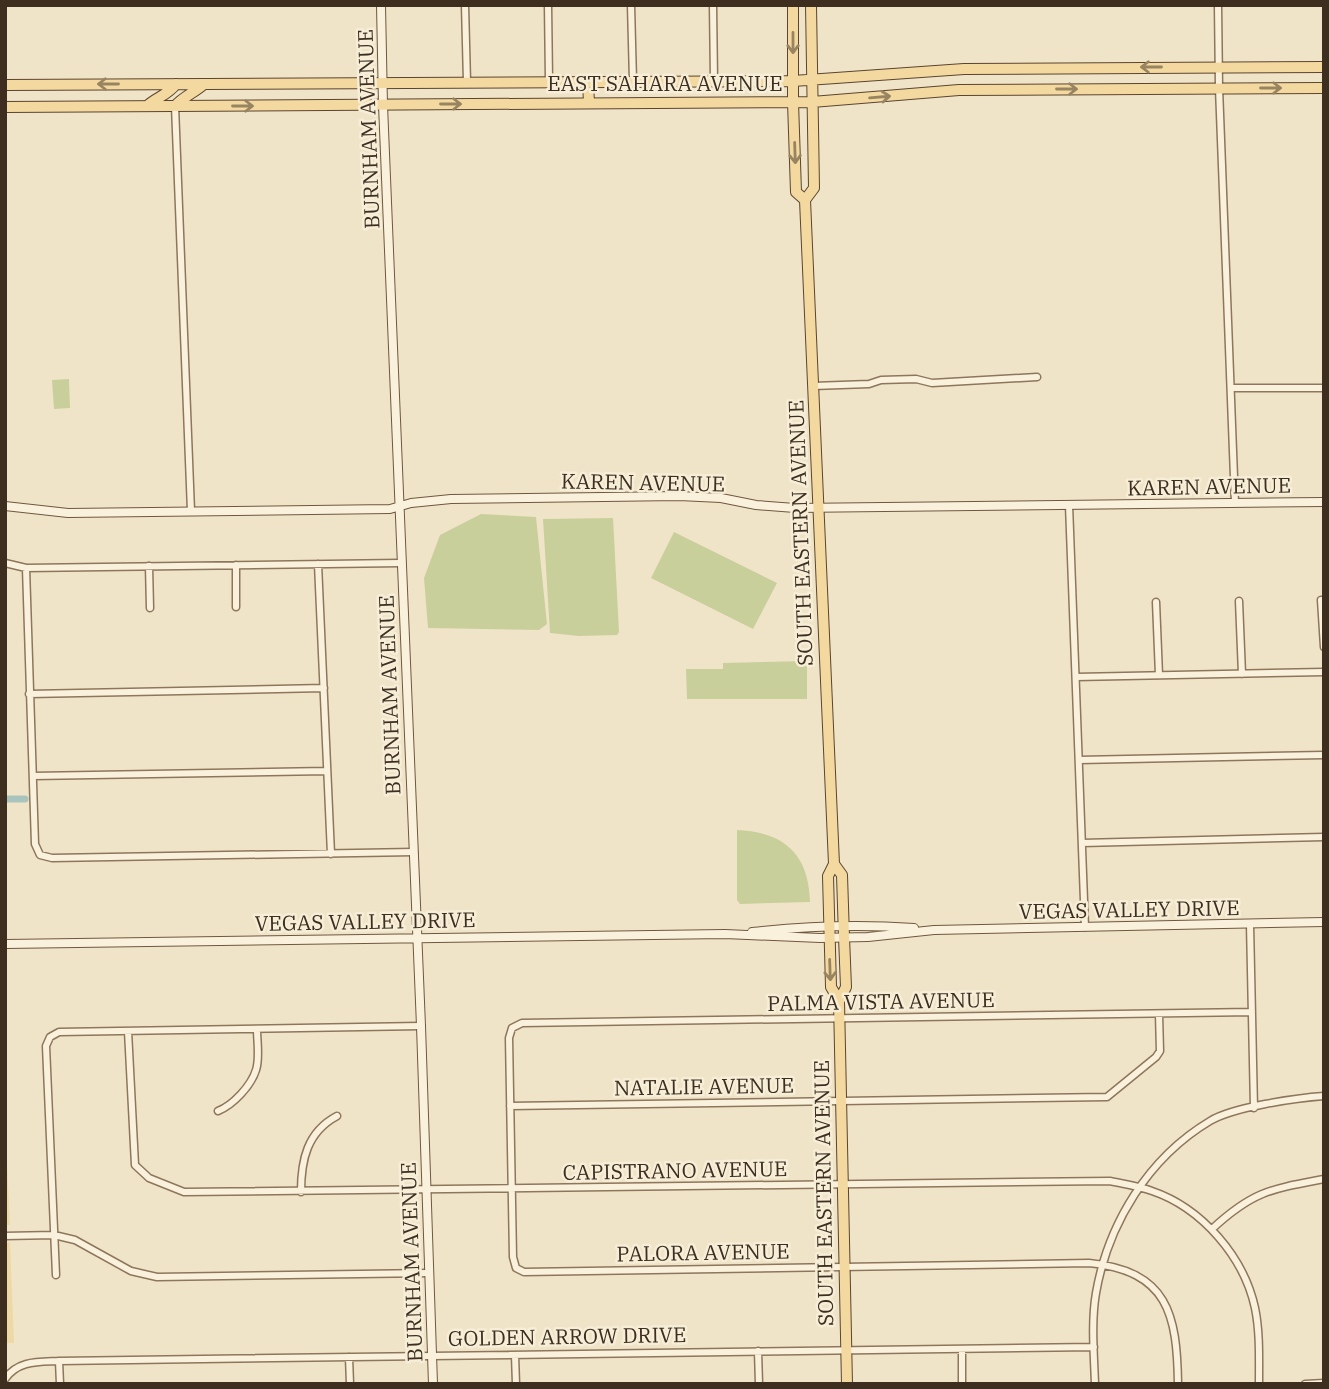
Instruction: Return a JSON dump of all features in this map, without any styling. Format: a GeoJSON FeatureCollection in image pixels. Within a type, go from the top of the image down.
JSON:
{"type":"FeatureCollection","features":[{"type":"Feature","properties":{"kind":"main road","name":"SOUTH EASTERN AVENUE"},"geometry":{"type":"LineString","coordinates":[[793,5],[796,192],[806,200]]}},
{"type":"Feature","properties":{"kind":"main road","name":"SOUTH EASTERN AVENUE"},"geometry":{"type":"LineString","coordinates":[[811,5],[814,188],[806,200],[834,864],[828,876],[831,987],[839,1000]]}},
{"type":"Feature","properties":{"kind":"main road","name":"EAST SAHARA AVENUE"},"geometry":{"type":"LineString","coordinates":[[5,85],[812,80],[945,69],[1324,67]]}},
{"type":"Feature","properties":{"kind":"main road"},"geometry":{"type":"LineString","coordinates":[[999,89],[1005,68]]}},
{"type":"Feature","properties":{"kind":"main road"},"geometry":{"type":"LineString","coordinates":[[588,82],[589,103]]}},
{"type":"Feature","properties":{"kind":"main road"},"geometry":{"type":"LineString","coordinates":[[147,107],[156,99],[169,94],[176,84]]}},
{"type":"Feature","properties":{"kind":"main road"},"geometry":{"type":"LineString","coordinates":[[175,106],[184,96],[196,92],[204,84]]}},
{"type":"Feature","properties":{"kind":"main road","name":"EAST SAHARA AVENUE"},"geometry":{"type":"LineString","coordinates":[[5,107],[812,102],[999,89],[1324,88]]}},
{"type":"Feature","properties":{"kind":"main road","name":"SOUTH EASTERN AVENUE"},"geometry":{"type":"LineString","coordinates":[[834,864],[842,875],[845,937],[846,987],[839,1000],[839,1020],[846,1384]]}},
{"type":"Feature","properties":{"kind":"street","name":"BURNHAM AVENUE"},"geometry":{"type":"LineString","coordinates":[[381,5],[433,1384]]}},
{"type":"Feature","properties":{"kind":"street"},"geometry":{"type":"LineString","coordinates":[[465,5],[467,82]]}},
{"type":"Feature","properties":{"kind":"street"},"geometry":{"type":"LineString","coordinates":[[548,5],[549,81]]}},
{"type":"Feature","properties":{"kind":"street"},"geometry":{"type":"LineString","coordinates":[[631,5],[633,82]]}},
{"type":"Feature","properties":{"kind":"street"},"geometry":{"type":"LineString","coordinates":[[713,5],[714,81]]}},
{"type":"Feature","properties":{"kind":"street"},"geometry":{"type":"LineString","coordinates":[[1218,5],[1235,503]]}},
{"type":"Feature","properties":{"kind":"street"},"geometry":{"type":"LineString","coordinates":[[175,106],[191,511]]}},
{"type":"Feature","properties":{"kind":"street"},"geometry":{"type":"LineString","coordinates":[[813,386],[869,384],[881,380],[915,379],[932,383],[1037,377]]}},
{"type":"Feature","properties":{"kind":"street"},"geometry":{"type":"LineString","coordinates":[[1231,388],[1324,388]]}},
{"type":"Feature","properties":{"kind":"street","name":"KAREN AVENUE"},"geometry":{"type":"LineString","coordinates":[[5,506],[68,513],[390,509],[451,499],[679,496],[721,498],[756,505],[819,508],[1324,502]]}},
{"type":"Feature","properties":{"kind":"street"},"geometry":{"type":"LineString","coordinates":[[1069,505],[1085,927]]}},
{"type":"Feature","properties":{"kind":"street"},"geometry":{"type":"LineString","coordinates":[[5,563],[26,568],[401,563]]}},
{"type":"Feature","properties":{"kind":"street"},"geometry":{"type":"LineString","coordinates":[[318,564],[331,854]]}},
{"type":"Feature","properties":{"kind":"street"},"geometry":{"type":"LineString","coordinates":[[236,565],[236,607]]}},
{"type":"Feature","properties":{"kind":"street"},"geometry":{"type":"LineString","coordinates":[[149,566],[150,608]]}},
{"type":"Feature","properties":{"kind":"street"},"geometry":{"type":"LineString","coordinates":[[26,568],[35,844],[40,855],[52,858],[414,852]]}},
{"type":"Feature","properties":{"kind":"street"},"geometry":{"type":"LineString","coordinates":[[1321,600],[1324,647]]}},
{"type":"Feature","properties":{"kind":"street"},"geometry":{"type":"LineString","coordinates":[[1239,601],[1242,674]]}},
{"type":"Feature","properties":{"kind":"street"},"geometry":{"type":"LineString","coordinates":[[1156,602],[1158,676]]}},
{"type":"Feature","properties":{"kind":"street"},"geometry":{"type":"LineString","coordinates":[[1076,677],[1324,672]]}},
{"type":"Feature","properties":{"kind":"street"},"geometry":{"type":"LineString","coordinates":[[29,694],[324,688]]}},
{"type":"Feature","properties":{"kind":"street"},"geometry":{"type":"LineString","coordinates":[[1079,760],[1324,755]]}},
{"type":"Feature","properties":{"kind":"street"},"geometry":{"type":"LineString","coordinates":[[33,776],[327,771]]}},
{"type":"Feature","properties":{"kind":"street"},"geometry":{"type":"LineString","coordinates":[[1082,843],[1324,837]]}},
{"type":"Feature","properties":{"kind":"street","name":"VEGAS VALLEY DRIVE"},"geometry":{"type":"LineString","coordinates":[[5,944],[725,934],[829,938],[934,930],[1324,922]]}},
{"type":"Feature","properties":{"kind":"street"},"geometry":{"type":"LineString","coordinates":[[1250,924],[1254,1108]]}},
{"type":"Feature","properties":{"kind":"street","name":"VEGAS VALLEY DRIVE"},"geometry":{"type":"LineString","coordinates":[[725,934],[844,925],[934,930]]}},
{"type":"Feature","properties":{"kind":"street","name":"PALMA VISTA AVENUE"},"geometry":{"type":"LineString","coordinates":[[510,1106],[509,1038],[512,1028],[522,1023],[1252,1012]]}},
{"type":"Feature","properties":{"kind":"street","name":"NATALIE AVENUE"},"geometry":{"type":"LineString","coordinates":[[510,1106],[1107,1097],[1160,1051],[1159,1014]]}},
{"type":"Feature","properties":{"kind":"street"},"geometry":{"type":"LineString","coordinates":[[56,1275],[46,1046],[50,1037],[59,1032],[421,1026]]}},
{"type":"Feature","properties":{"kind":"street"},"geometry":{"type":"LineString","coordinates":[[218,1111],[229,1107],[251,1080],[257,1068],[257,1029]]}},
{"type":"Feature","properties":{"kind":"street","name":"CAPISTRANO AVENUE"},"geometry":{"type":"LineString","coordinates":[[128,1031],[135,1165],[149,1178],[184,1192],[1110,1181],[1153,1191],[1174,1201],[1212,1229],[1239,1267],[1256,1310],[1259,1384]]}},
{"type":"Feature","properties":{"kind":"street"},"geometry":{"type":"LineString","coordinates":[[1095,1384],[1095,1297],[1102,1264],[1128,1203],[1174,1149],[1210,1121],[1254,1108],[1324,1096]]}},
{"type":"Feature","properties":{"kind":"street"},"geometry":{"type":"LineString","coordinates":[[510,1106],[511,1189]]}},
{"type":"Feature","properties":{"kind":"street"},"geometry":{"type":"LineString","coordinates":[[301,1192],[301,1170],[312,1136],[326,1121],[337,1116]]}},
{"type":"Feature","properties":{"kind":"street"},"geometry":{"type":"LineString","coordinates":[[1212,1229],[1249,1199],[1276,1188],[1324,1179]]}},
{"type":"Feature","properties":{"kind":"street","name":"PALORA AVENUE"},"geometry":{"type":"LineString","coordinates":[[511,1189],[513,1257],[516,1268],[524,1272],[1114,1265],[1139,1276],[1159,1296],[1173,1322],[1177,1345],[1178,1384]]}},
{"type":"Feature","properties":{"kind":"street"},"geometry":{"type":"LineString","coordinates":[[5,1236],[54,1235],[75,1240],[131,1271],[157,1277],[429,1273]]}},
{"type":"Feature","properties":{"kind":"street","name":"GOLDEN ARROW DRIVE"},"geometry":{"type":"LineString","coordinates":[[5,1379],[15,1367],[26,1363],[59,1361],[1094,1347]]}},
{"type":"Feature","properties":{"kind":"street"},"geometry":{"type":"LineString","coordinates":[[962,1349],[962,1384]]}},
{"type":"Feature","properties":{"kind":"street"},"geometry":{"type":"LineString","coordinates":[[758,1351],[759,1384]]}},
{"type":"Feature","properties":{"kind":"street"},"geometry":{"type":"LineString","coordinates":[[515,1355],[516,1384]]}},
{"type":"Feature","properties":{"kind":"street"},"geometry":{"type":"LineString","coordinates":[[349,1357],[350,1384]]}},
{"type":"Feature","properties":{"kind":"street"},"geometry":{"type":"LineString","coordinates":[[59,1361],[60,1384]]}},
{"type":"Feature","properties":{"kind":"street"},"geometry":{"type":"LineString","coordinates":[[1305,1384],[1324,1383]]}},
{"type":"Feature","properties":{"kind":"green space"},"geometry":{"type":"Polygon","coordinates":[[[69,379],[70,408],[54,409],[52,380],[69,379]]]}},
{"type":"Feature","properties":{"kind":"green space"},"geometry":{"type":"Polygon","coordinates":[[[481,514],[536,517],[547,624],[539,630],[428,628],[424,578],[440,535],[481,514]]]}},
{"type":"Feature","properties":{"kind":"green space"},"geometry":{"type":"Polygon","coordinates":[[[613,518],[619,632],[617,635],[579,636],[550,633],[543,519],[613,518]]]}},
{"type":"Feature","properties":{"kind":"green space"},"geometry":{"type":"Polygon","coordinates":[[[674,532],[777,583],[753,629],[651,578],[674,532]]]}},
{"type":"Feature","properties":{"kind":"green space"},"geometry":{"type":"Polygon","coordinates":[[[807,661],[807,699],[687,699],[686,669],[723,669],[723,663],[807,661]]]}},
{"type":"Feature","properties":{"kind":"green space"},"geometry":{"type":"Polygon","coordinates":[[[737,830],[769,835],[791,849],[805,871],[810,902],[740,904],[737,900],[737,830]]]}},
{"type":"Feature","properties":{"kind":"sand"},"geometry":{"type":"Polygon","coordinates":[[[5,1121],[10,1225],[5,1225],[5,1121]]]}},
{"type":"Feature","properties":{"kind":"sand"},"geometry":{"type":"Polygon","coordinates":[[[10,1242],[14,1343],[5,1343],[5,1243],[10,1242]]]}},
{"type":"Feature","properties":{"kind":"waterway"},"geometry":{"type":"LineString","coordinates":[[5,799],[25,799]]}}]}
